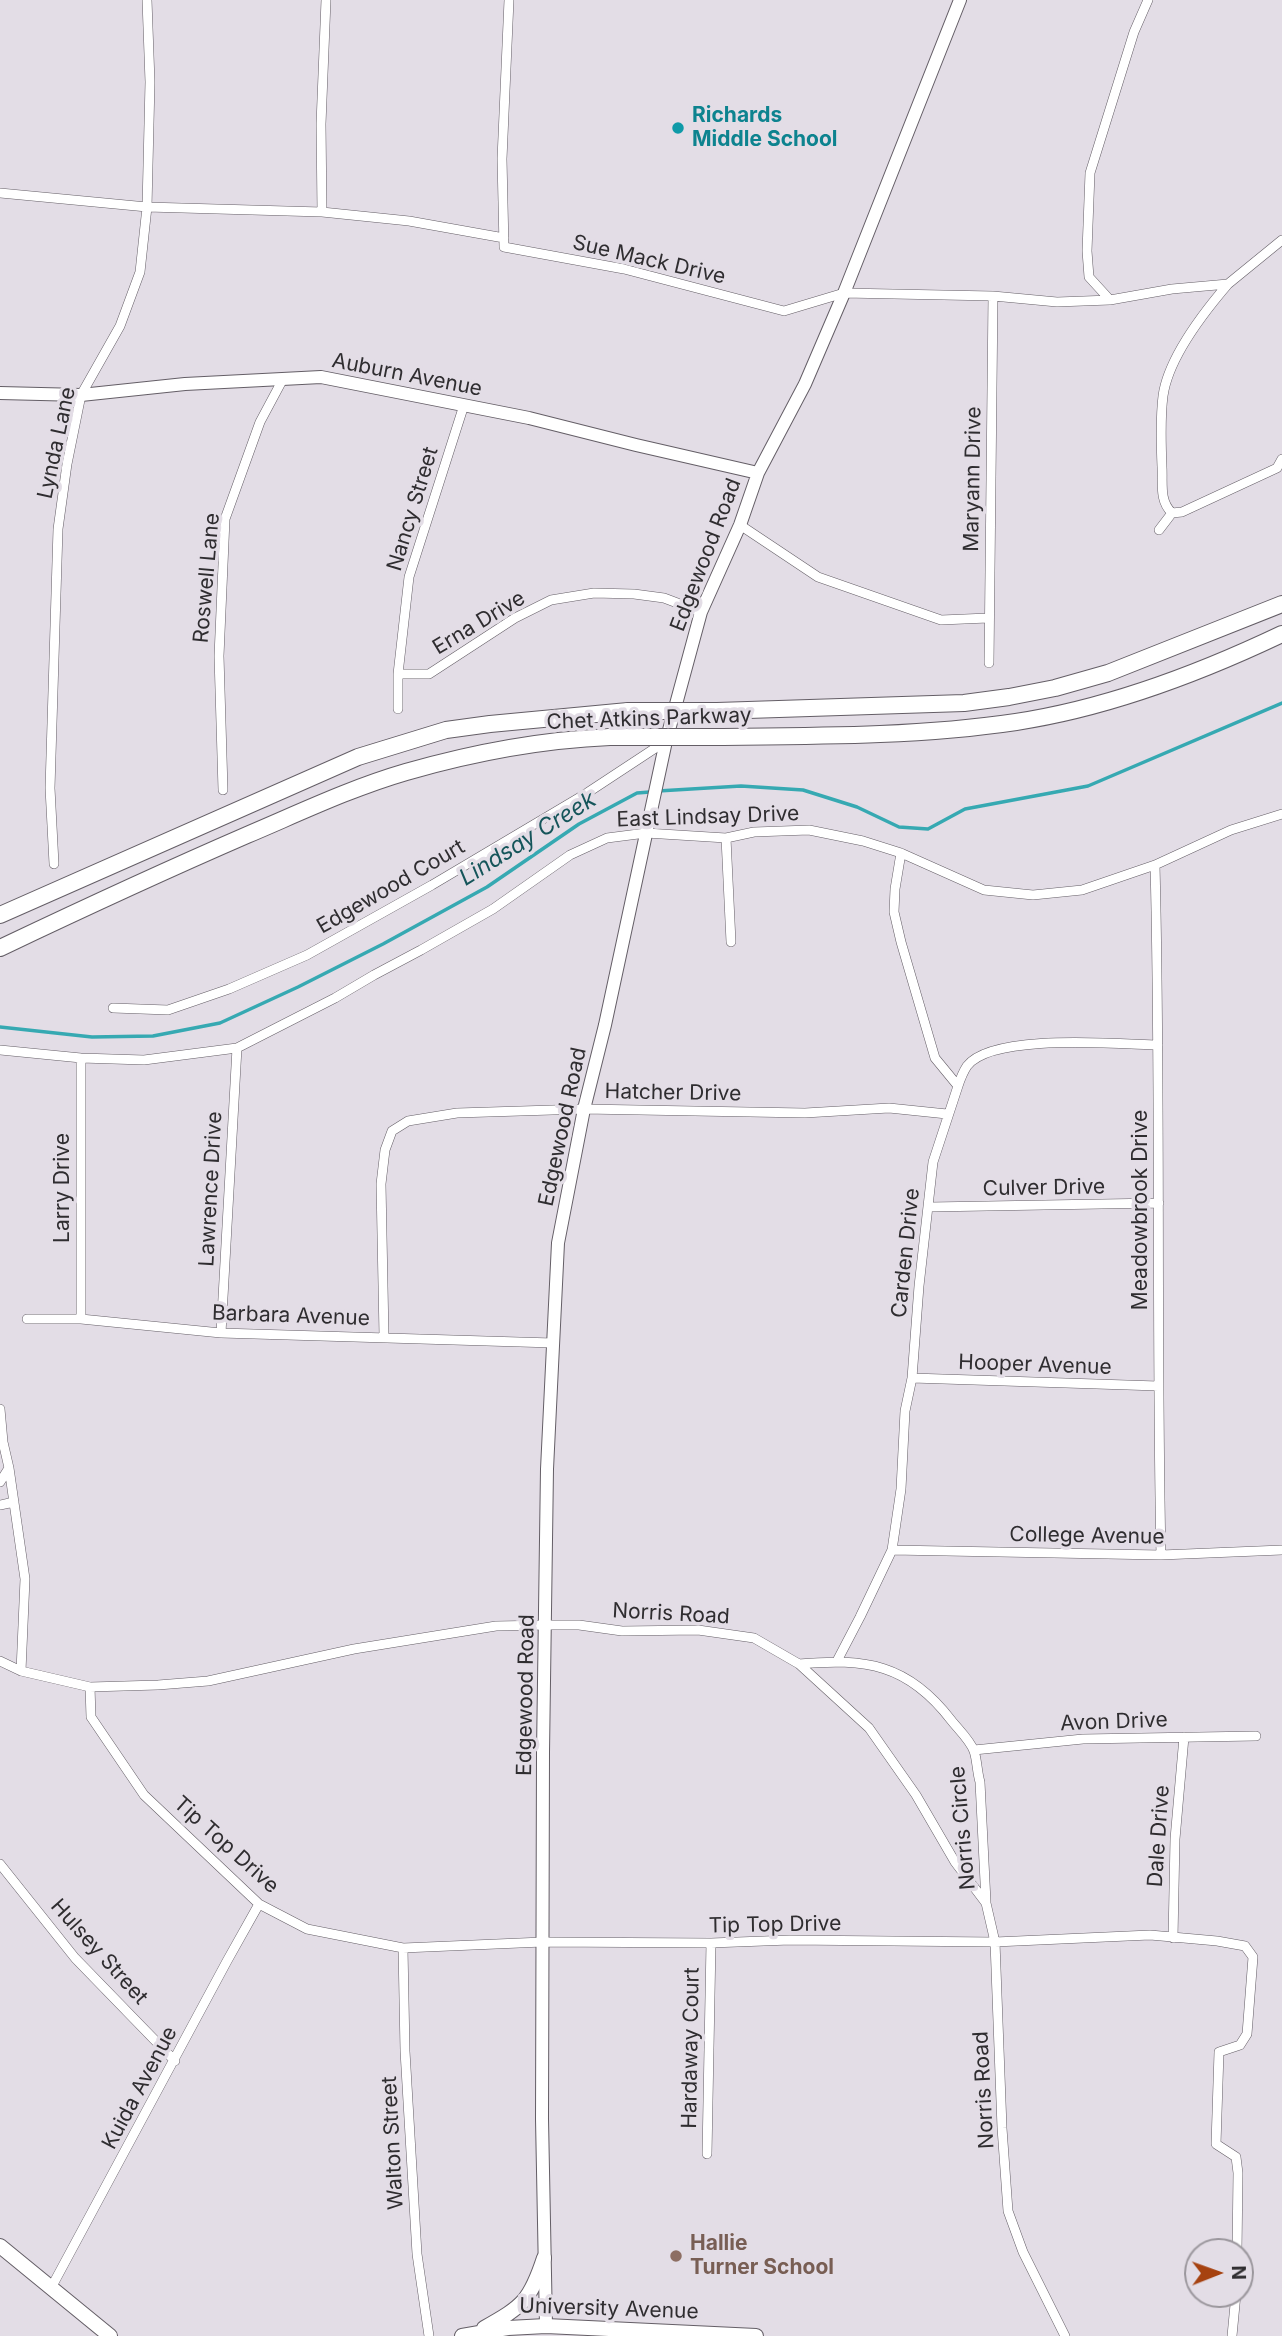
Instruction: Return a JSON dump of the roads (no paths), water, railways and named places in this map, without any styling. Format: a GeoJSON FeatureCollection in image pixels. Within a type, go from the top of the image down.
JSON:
{"type":"FeatureCollection","features":[{"type":"Feature","properties":{"kind":"highway","name":"Chet Atkins Parkway"},"geometry":{"type":"LineString","coordinates":[[0,915],[358,757],[446,730],[628,711],[717,711],[964,703],[1009,697],[1108,673],[1282,604]]}},
{"type":"Feature","properties":{"kind":"highway","name":"Chet Atkins Parkway"},"geometry":{"type":"LineString","coordinates":[[0,948],[168,869],[324,803],[404,773],[477,754],[562,739],[921,732],[1018,722],[1078,710],[1134,694],[1232,658],[1282,634]]}},
{"type":"Feature","properties":{"kind":"main road"},"geometry":{"type":"LineString","coordinates":[[0,2246],[110,2336]]}},
{"type":"Feature","properties":{"kind":"main road"},"geometry":{"type":"LineString","coordinates":[[479,2332],[518,2307],[536,2282],[544,2258]]}},
{"type":"Feature","properties":{"kind":"main road","name":"University Avenue"},"geometry":{"type":"LineString","coordinates":[[462,2336],[546,2326],[747,2336]]}},
{"type":"Feature","properties":{"kind":"street","name":"Lynda Lane"},"geometry":{"type":"LineString","coordinates":[[54,864],[50,788],[58,529],[67,464],[81,395],[120,326],[140,272],[147,206],[150,82],[147,0]]}},
{"type":"Feature","properties":{"kind":"street"},"geometry":{"type":"LineString","coordinates":[[322,212],[321,124],[326,0]]}},
{"type":"Feature","properties":{"kind":"street"},"geometry":{"type":"LineString","coordinates":[[505,238],[502,159],[509,0]]}},
{"type":"Feature","properties":{"kind":"street","name":"Edgewood Road"},"geometry":{"type":"LineString","coordinates":[[546,2326],[542,2119],[547,1469],[558,1243],[584,1109],[605,1025],[666,741],[701,612],[740,525],[758,473],[805,384],[844,293],[960,0]]}},
{"type":"Feature","properties":{"kind":"street"},"geometry":{"type":"LineString","coordinates":[[1110,300],[1089,277],[1087,251],[1090,173],[1134,32],[1148,0]]}},
{"type":"Feature","properties":{"kind":"street","name":"Sue Mack Drive"},"geometry":{"type":"LineString","coordinates":[[0,194],[147,206],[322,212],[409,221],[505,238],[504,247],[624,269],[784,311],[844,293],[993,296],[1057,302],[1110,300],[1171,289],[1228,284]]}},
{"type":"Feature","properties":{"kind":"street"},"geometry":{"type":"LineString","coordinates":[[1171,513],[1163,496],[1161,437],[1163,394],[1173,368],[1192,331],[1228,284],[1282,240]]}},
{"type":"Feature","properties":{"kind":"street","name":"Maryann Drive"},"geometry":{"type":"LineString","coordinates":[[989,663],[993,296]]}},
{"type":"Feature","properties":{"kind":"street","name":"Auburn Avenue"},"geometry":{"type":"LineString","coordinates":[[0,393],[81,395],[185,384],[321,377],[529,418],[758,473]]}},
{"type":"Feature","properties":{"kind":"street","name":"Roswell Lane"},"geometry":{"type":"LineString","coordinates":[[223,790],[219,656],[225,519],[260,422],[283,379]]}},
{"type":"Feature","properties":{"kind":"street","name":"Nancy Street"},"geometry":{"type":"LineString","coordinates":[[398,709],[398,674],[409,578],[464,405]]}},
{"type":"Feature","properties":{"kind":"street"},"geometry":{"type":"LineString","coordinates":[[1159,530],[1171,513],[1182,512],[1280,464]]}},
{"type":"Feature","properties":{"kind":"street"},"geometry":{"type":"LineString","coordinates":[[740,525],[818,577],[941,620],[988,618]]}},
{"type":"Feature","properties":{"kind":"street","name":"Erna Drive"},"geometry":{"type":"LineString","coordinates":[[398,674],[429,674],[515,618],[551,600],[594,593],[634,594],[664,598],[701,612]]}},
{"type":"Feature","properties":{"kind":"street","name":"Edgewood Court"},"geometry":{"type":"LineString","coordinates":[[113,1008],[168,1010],[229,989],[307,955],[539,822],[666,741]]}},
{"type":"Feature","properties":{"kind":"street","name":"East Lindsay Drive"},"geometry":{"type":"LineString","coordinates":[[0,1050],[81,1058],[144,1060],[237,1048],[335,998],[494,909],[570,855],[607,838],[646,833],[726,838],[754,832],[809,830],[863,841],[901,853],[985,890],[1033,895],[1082,890],[1155,865],[1231,830],[1282,814]]}},
{"type":"Feature","properties":{"kind":"street"},"geometry":{"type":"LineString","coordinates":[[726,838],[731,942]]}},
{"type":"Feature","properties":{"kind":"street"},"geometry":{"type":"LineString","coordinates":[[901,853],[894,912],[901,942],[934,1058],[958,1086],[967,1065],[993,1049],[1056,1042],[1158,1045]]}},
{"type":"Feature","properties":{"kind":"street","name":"Meadowbrook Drive"},"geometry":{"type":"LineString","coordinates":[[1155,865],[1161,1555]]}},
{"type":"Feature","properties":{"kind":"street","name":"Lawrence Drive"},"geometry":{"type":"LineString","coordinates":[[221,1332],[237,1048]]}},
{"type":"Feature","properties":{"kind":"street","name":"Larry Drive"},"geometry":{"type":"LineString","coordinates":[[81,1058],[81,1319]]}},
{"type":"Feature","properties":{"kind":"street","name":"Carden Drive"},"geometry":{"type":"LineString","coordinates":[[837,1661],[892,1550],[901,1489],[905,1411],[912,1378],[933,1161],[958,1086]]}},
{"type":"Feature","properties":{"kind":"street","name":"Hatcher Drive"},"geometry":{"type":"LineString","coordinates":[[384,1336],[381,1184],[385,1150],[392,1131],[408,1121],[457,1113],[584,1109],[805,1113],[889,1108],[947,1114]]}},
{"type":"Feature","properties":{"kind":"street","name":"Culver Drive"},"geometry":{"type":"LineString","coordinates":[[930,1207],[1159,1203]]}},
{"type":"Feature","properties":{"kind":"street","name":"Barbara Avenue"},"geometry":{"type":"LineString","coordinates":[[27,1319],[81,1319],[221,1332],[553,1343]]}},
{"type":"Feature","properties":{"kind":"street","name":"Hooper Avenue"},"geometry":{"type":"LineString","coordinates":[[912,1378],[1158,1386]]}},
{"type":"Feature","properties":{"kind":"street"},"geometry":{"type":"LineString","coordinates":[[0,1409],[25,1579],[20,1671]]}},
{"type":"Feature","properties":{"kind":"street"},"geometry":{"type":"LineString","coordinates":[[0,1482],[9,1468]]}},
{"type":"Feature","properties":{"kind":"street"},"geometry":{"type":"LineString","coordinates":[[0,1505],[14,1502]]}},
{"type":"Feature","properties":{"kind":"street","name":"College Avenue"},"geometry":{"type":"LineString","coordinates":[[892,1550],[1161,1555],[1282,1549]]}},
{"type":"Feature","properties":{"kind":"street","name":"Norris Road"},"geometry":{"type":"LineString","coordinates":[[0,1661],[20,1671],[90,1687],[158,1685],[208,1681],[354,1649],[496,1626],[579,1625],[622,1631],[698,1630],[754,1638],[799,1664],[869,1728],[916,1794],[955,1862],[986,1903],[995,1942],[1008,2211],[1023,2252],[1065,2336]]}},
{"type":"Feature","properties":{"kind":"street","name":"Norris Circle"},"geometry":{"type":"LineString","coordinates":[[799,1664],[837,1661],[863,1663],[896,1673],[937,1702],[974,1750],[980,1782],[986,1903]]}},
{"type":"Feature","properties":{"kind":"street","name":"Tip Top Drive"},"geometry":{"type":"LineString","coordinates":[[90,1687],[91,1717],[144,1795],[259,1904],[307,1928],[403,1948],[543,1942],[995,1942],[1150,1936],[1245,1946],[1253,1957],[1247,2034],[1240,2045],[1219,2052],[1216,2144],[1236,2157],[1237,2238]]}},
{"type":"Feature","properties":{"kind":"street","name":"Avon Drive"},"geometry":{"type":"LineString","coordinates":[[974,1750],[1083,1739],[1256,1736]]}},
{"type":"Feature","properties":{"kind":"street","name":"Dale Drive"},"geometry":{"type":"LineString","coordinates":[[1173,1938],[1175,1839],[1184,1737]]}},
{"type":"Feature","properties":{"kind":"street","name":"Hulsey Street"},"geometry":{"type":"LineString","coordinates":[[0,1864],[75,1958],[174,2061]]}},
{"type":"Feature","properties":{"kind":"street","name":"Kuida Avenue"},"geometry":{"type":"LineString","coordinates":[[51,2288],[259,1904]]}},
{"type":"Feature","properties":{"kind":"street","name":"Hardaway Court"},"geometry":{"type":"LineString","coordinates":[[707,2154],[711,1943]]}},
{"type":"Feature","properties":{"kind":"street","name":"Walton Street"},"geometry":{"type":"LineString","coordinates":[[403,1948],[405,2051],[417,2254],[429,2336]]}},
{"type":"Feature","properties":{"kind":"street"},"geometry":{"type":"LineString","coordinates":[[1232,2336],[1235,2308]]}},
{"type":"Feature","properties":{"kind":"waterway","name":"Lindsay Creek"},"geometry":{"type":"LineString","coordinates":[[658,791],[741,786],[803,790],[857,807],[899,827],[928,829],[965,809],[1088,786],[1282,703]]}},
{"type":"Feature","properties":{"kind":"waterway","name":"Lindsay Creek"},"geometry":{"type":"LineString","coordinates":[[0,1027],[92,1037],[153,1036],[220,1023],[383,944],[487,887],[579,824],[637,793],[650,792]]}},
{"type":"Feature","properties":{"kind":"place","name":"Richards Middle School"},"geometry":{"type":"Point","coordinates":[678,128]}},
{"type":"Feature","properties":{"kind":"place","name":"Hallie Turner School"},"geometry":{"type":"Point","coordinates":[676,2256]}}]}
